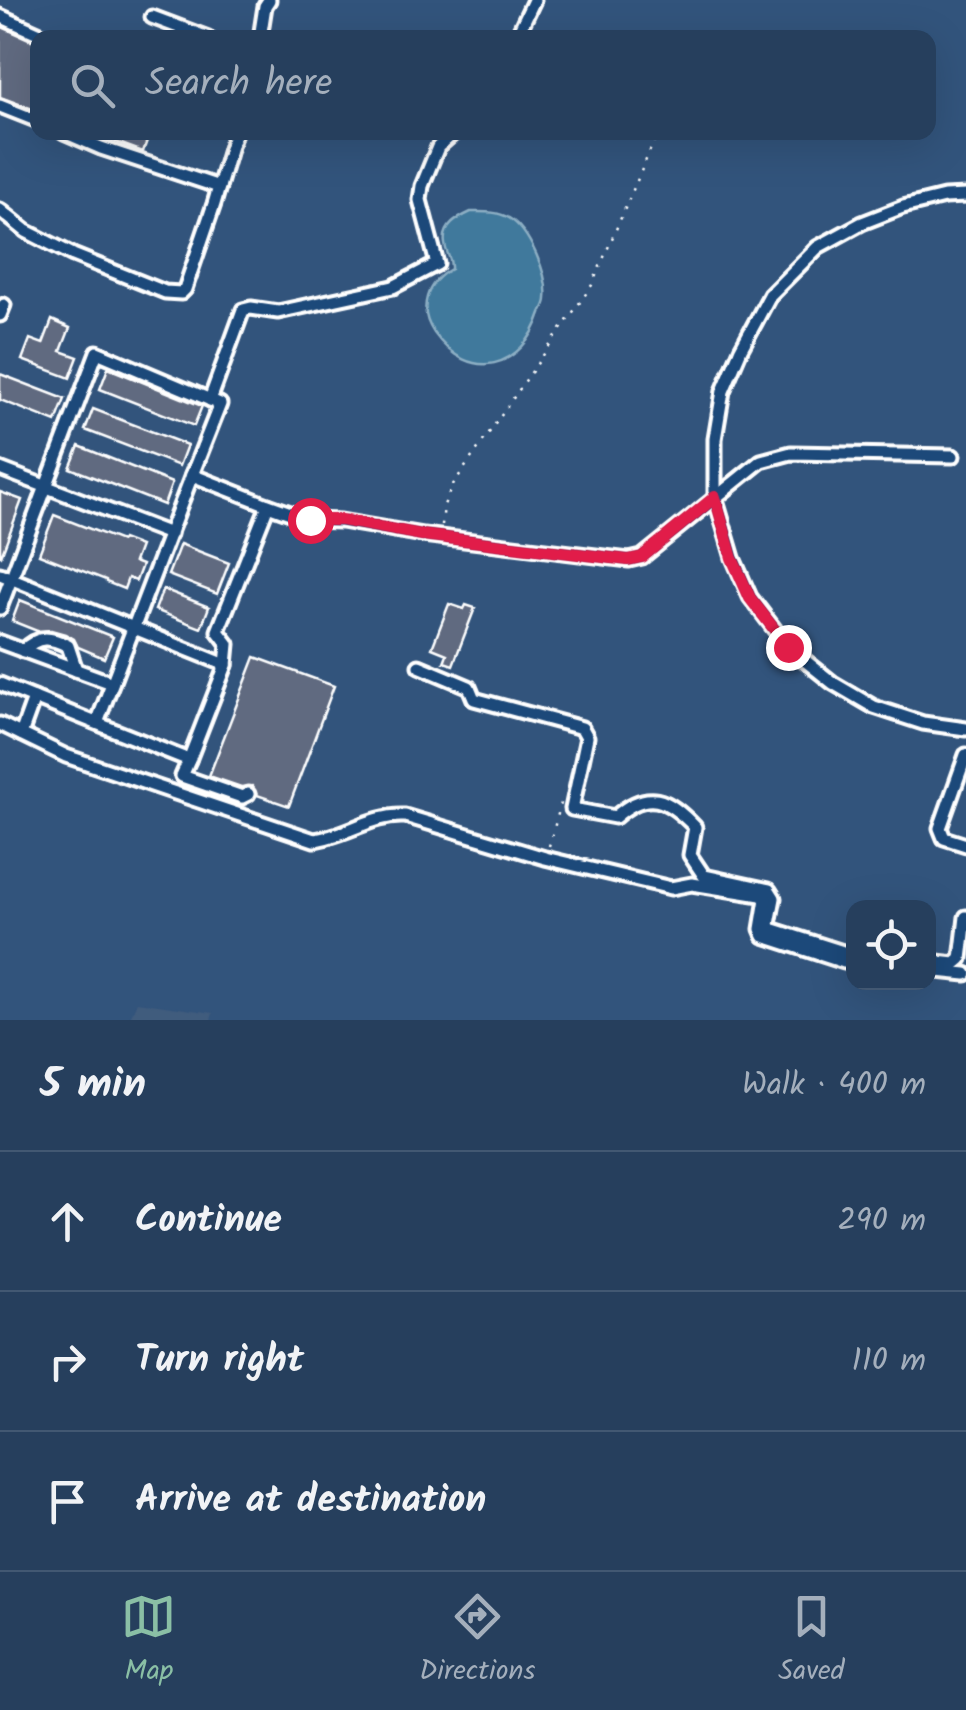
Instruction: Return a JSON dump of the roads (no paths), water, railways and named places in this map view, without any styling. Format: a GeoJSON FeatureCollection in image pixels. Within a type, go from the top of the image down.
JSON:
{"type":"FeatureCollection","features":[{"type":"Feature","properties":{"kind":"street"},"geometry":{"type":"LineString","coordinates":[[261,30],[268,0]]}},
{"type":"Feature","properties":{"kind":"street"},"geometry":{"type":"LineString","coordinates":[[520,30],[534,0]]}},
{"type":"Feature","properties":{"kind":"street"},"geometry":{"type":"LineString","coordinates":[[0,16],[31,30]]}},
{"type":"Feature","properties":{"kind":"street"},"geometry":{"type":"LineString","coordinates":[[152,17],[187,30]]}},
{"type":"Feature","properties":{"kind":"street"},"geometry":{"type":"LineString","coordinates":[[0,106],[30,118]]}},
{"type":"Feature","properties":{"kind":"street"},"geometry":{"type":"LineString","coordinates":[[82,140],[219,187]]}},
{"type":"Feature","properties":{"kind":"street"},"geometry":{"type":"LineString","coordinates":[[0,210],[26,231],[73,254],[164,292],[181,294],[186,289],[233,140]]}},
{"type":"Feature","properties":{"kind":"street"},"geometry":{"type":"LineString","coordinates":[[210,400],[243,310],[278,312],[393,286],[437,264],[420,200],[438,146],[445,140]]}},
{"type":"Feature","properties":{"kind":"street"},"geometry":{"type":"LineString","coordinates":[[966,196],[903,206],[862,222],[818,247],[770,295],[741,349],[723,391],[715,439],[715,497],[732,558],[750,598],[788,647],[833,683],[874,707],[924,724],[966,729]]}},
{"type":"Feature","properties":{"kind":"street"},"geometry":{"type":"LineString","coordinates":[[0,608],[6,577],[97,352],[220,404],[97,723]]}},
{"type":"Feature","properties":{"kind":"street"},"geometry":{"type":"LineString","coordinates":[[192,475],[310,520],[341,520],[440,537],[628,560],[642,557],[761,461],[791,453],[953,456]]}},
{"type":"Feature","properties":{"kind":"street"},"geometry":{"type":"LineString","coordinates":[[0,468],[170,534]]}},
{"type":"Feature","properties":{"kind":"street"},"geometry":{"type":"LineString","coordinates":[[248,794],[230,794],[182,776],[226,665],[228,644],[218,632],[268,505]]}},
{"type":"Feature","properties":{"kind":"street"},"geometry":{"type":"LineString","coordinates":[[6,577],[226,665]]}},
{"type":"Feature","properties":{"kind":"street"},"geometry":{"type":"LineString","coordinates":[[23,650],[37,640],[57,641],[68,646],[76,670]]}},
{"type":"Feature","properties":{"kind":"street"},"geometry":{"type":"LineString","coordinates":[[0,642],[112,684]]}},
{"type":"Feature","properties":{"kind":"street"},"geometry":{"type":"LineString","coordinates":[[419,666],[469,687],[474,699],[582,728],[587,737],[572,809],[615,818],[642,799],[673,804],[695,826],[690,855],[704,876],[769,890],[774,898],[771,928],[846,953]]}},
{"type":"Feature","properties":{"kind":"street"},"geometry":{"type":"LineString","coordinates":[[0,684],[190,760]]}},
{"type":"Feature","properties":{"kind":"street"},"geometry":{"type":"LineString","coordinates":[[21,734],[34,698]]}},
{"type":"Feature","properties":{"kind":"street"},"geometry":{"type":"LineString","coordinates":[[0,724],[66,756],[314,840],[331,838],[392,815],[404,816],[546,858],[671,888],[692,884],[761,895],[766,900],[761,929],[764,936],[846,962]]}},
{"type":"Feature","properties":{"kind":"street"},"geometry":{"type":"LineString","coordinates":[[966,754],[940,828],[944,838],[966,845]]}},
{"type":"Feature","properties":{"kind":"street"},"geometry":{"type":"LineString","coordinates":[[936,962],[955,964],[962,959],[966,917]]}},
{"type":"Feature","properties":{"kind":"street"},"geometry":{"type":"LineString","coordinates":[[936,971],[966,974]]}}]}
